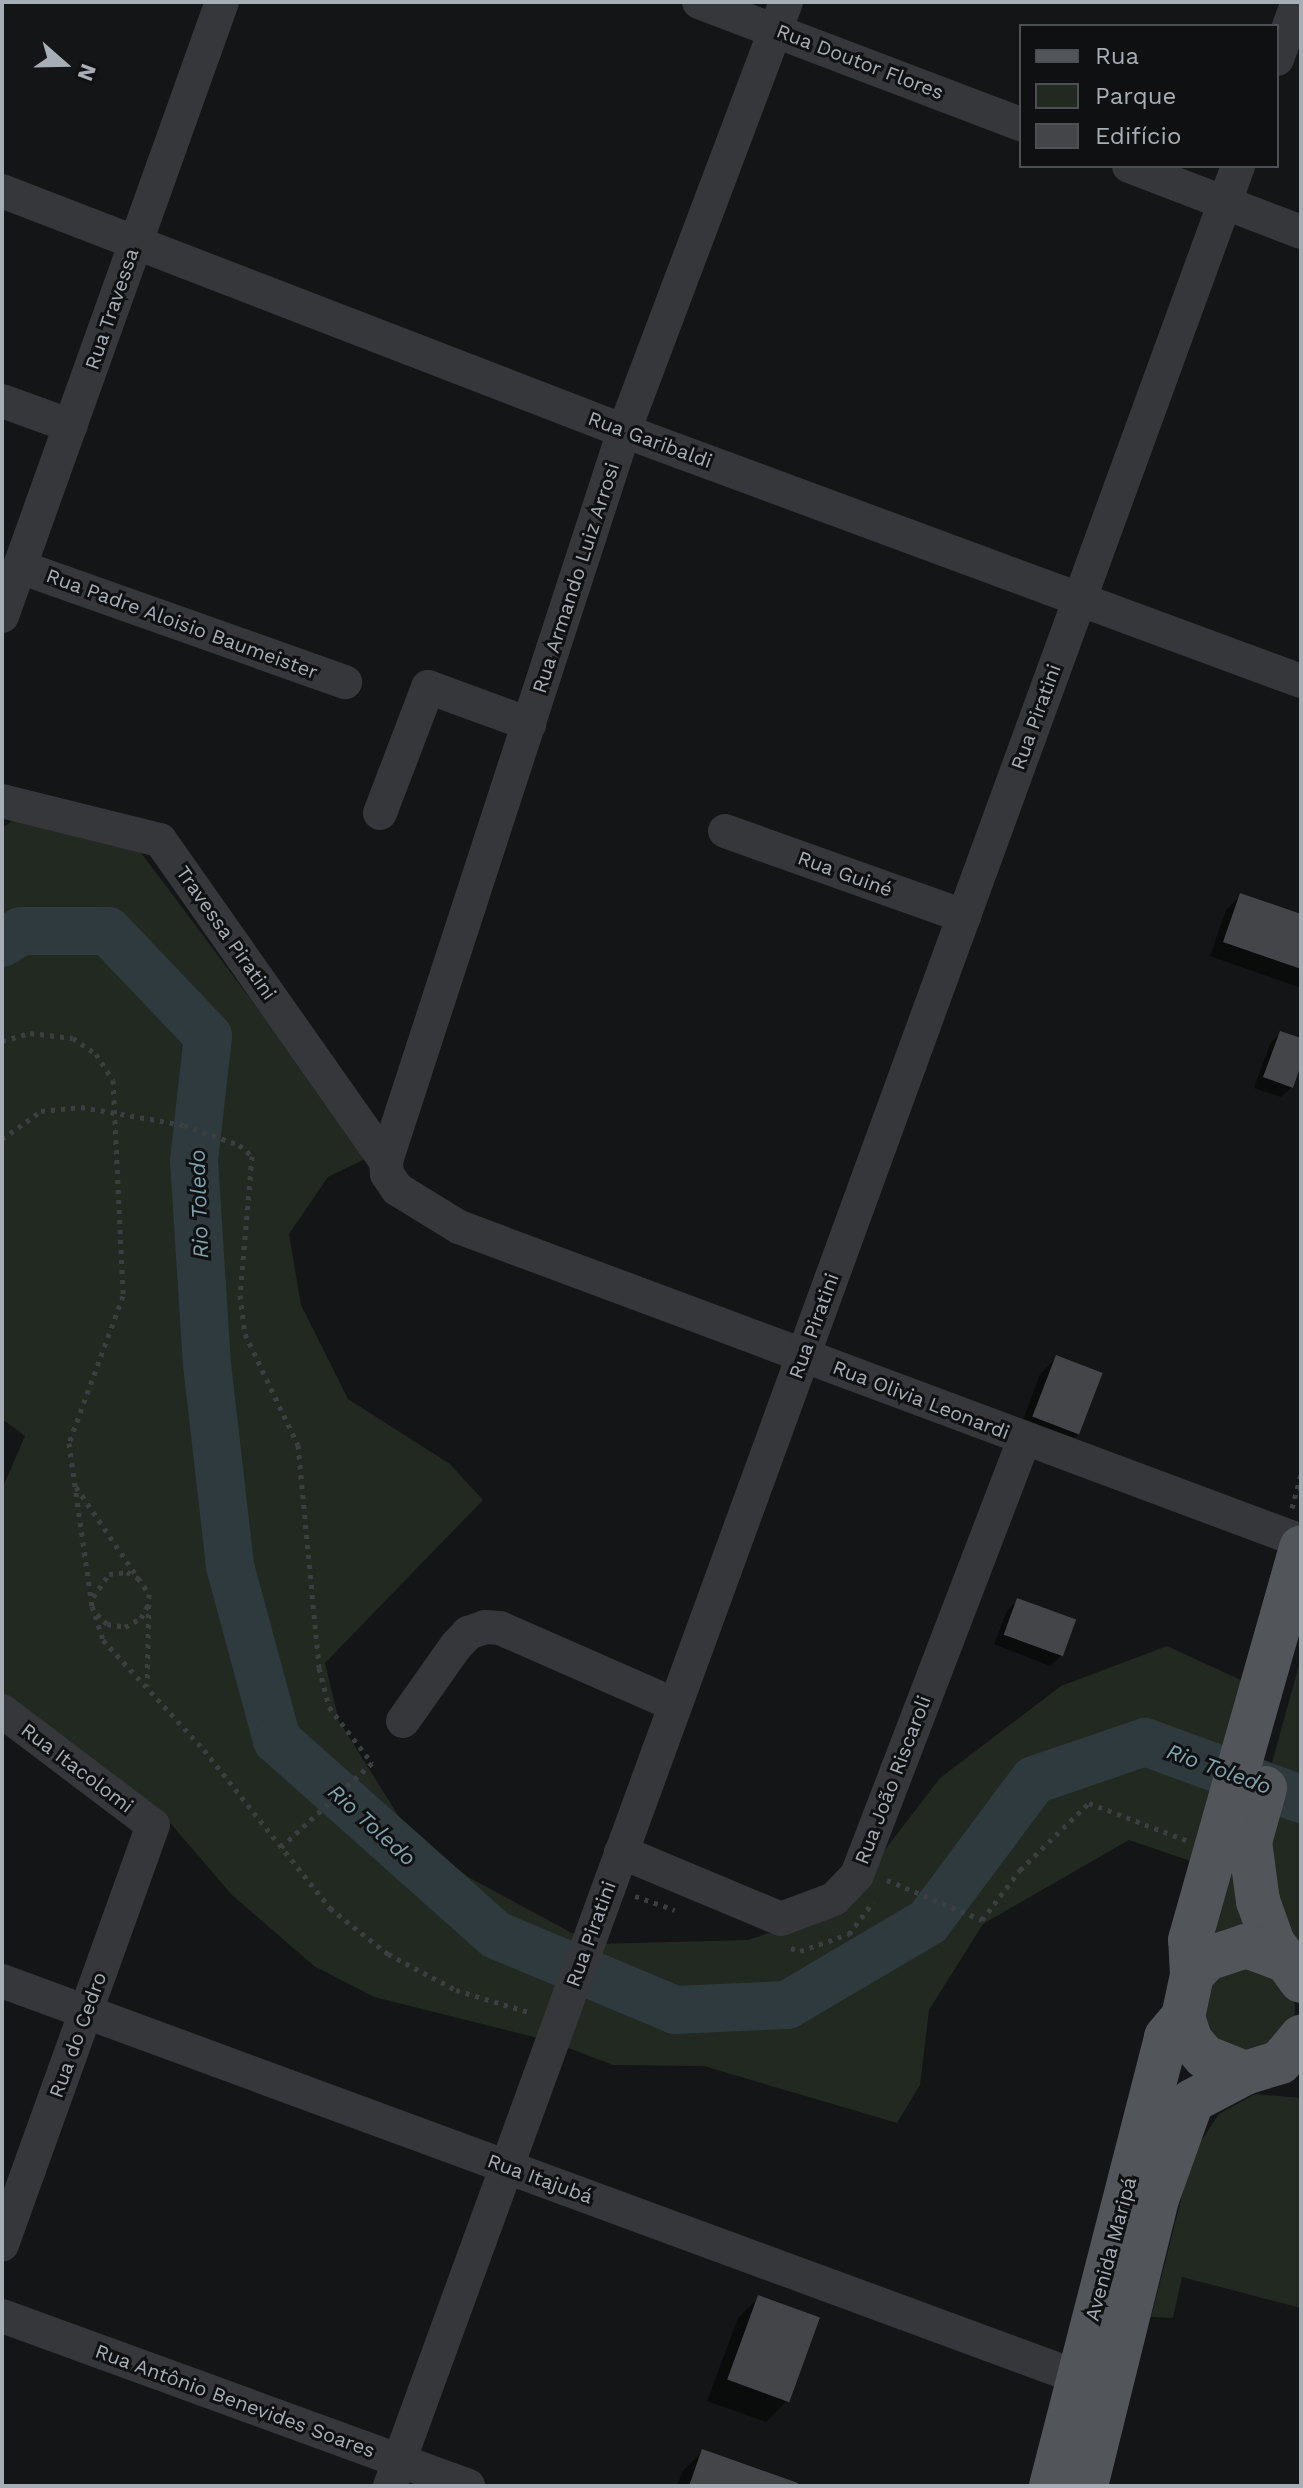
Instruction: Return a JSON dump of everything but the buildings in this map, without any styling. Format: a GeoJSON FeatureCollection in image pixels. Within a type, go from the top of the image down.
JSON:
{"type":"FeatureCollection","features":[{"type":"Feature","properties":{"kind":"main road"},"geometry":{"type":"LineString","coordinates":[[1266,1728],[1301,1544]]}},
{"type":"Feature","properties":{"kind":"main road"},"geometry":{"type":"LineString","coordinates":[[1192,1975],[1190,1940],[1224,1839],[1266,1728],[1301,1658]]}},
{"type":"Feature","properties":{"kind":"main road"},"geometry":{"type":"LineString","coordinates":[[1224,1839],[1258,1901],[1273,1943],[1294,1971]]}},
{"type":"Feature","properties":{"kind":"main road"},"geometry":{"type":"LineString","coordinates":[[1192,1975],[1225,1949],[1246,1946],[1294,1971]]}},
{"type":"Feature","properties":{"kind":"main road","name":"Avenida Maripá"},"geometry":{"type":"LineString","coordinates":[[1051,2486],[1166,2037],[1183,2017],[1192,1975]]}},
{"type":"Feature","properties":{"kind":"main road"},"geometry":{"type":"LineString","coordinates":[[1183,2017],[1191,2041],[1205,2057],[1280,2063]]}},
{"type":"Feature","properties":{"kind":"main road","name":"Avenida Maripá"},"geometry":{"type":"LineString","coordinates":[[1086,2486],[1157,2199],[1192,2101],[1280,2063]]}},
{"type":"Feature","properties":{"kind":"street","name":"Rua Travessa"},"geometry":{"type":"LineString","coordinates":[[2,616],[222,2]]}},
{"type":"Feature","properties":{"kind":"street","name":"Rua Doutor Flores"},"geometry":{"type":"LineString","coordinates":[[699,2],[781,16],[1019,123]]}},
{"type":"Feature","properties":{"kind":"street"},"geometry":{"type":"LineString","coordinates":[[1279,54],[1298,2]]}},
{"type":"Feature","properties":{"kind":"street","name":"Rua Armando Luiz Arrosi"},"geometry":{"type":"LineString","coordinates":[[386,1161],[624,431],[781,16]]}},
{"type":"Feature","properties":{"kind":"street"},"geometry":{"type":"LineString","coordinates":[[1134,168],[1301,232]]}},
{"type":"Feature","properties":{"kind":"street","name":"Rua Piratini"},"geometry":{"type":"LineString","coordinates":[[395,2474],[1237,168]]}},
{"type":"Feature","properties":{"kind":"street","name":"Rua Garibaldi"},"geometry":{"type":"LineString","coordinates":[[2,191],[624,431],[1080,596],[1301,681]]}},
{"type":"Feature","properties":{"kind":"street"},"geometry":{"type":"LineString","coordinates":[[2,401],[71,426]]}},
{"type":"Feature","properties":{"kind":"street","name":"Rua Padre Aloisio Baumeister"},"geometry":{"type":"LineString","coordinates":[[20,567],[345,682]]}},
{"type":"Feature","properties":{"kind":"street"},"geometry":{"type":"LineString","coordinates":[[380,813],[428,687],[529,724]]}},
{"type":"Feature","properties":{"kind":"street","name":"Travessa Piratini"},"geometry":{"type":"LineString","coordinates":[[2,801],[160,840],[386,1161]]}},
{"type":"Feature","properties":{"kind":"street","name":"Rua Guiné"},"geometry":{"type":"LineString","coordinates":[[725,831],[964,916]]}},
{"type":"Feature","properties":{"kind":"street","name":"Rua Olivia Leonardi"},"geometry":{"type":"LineString","coordinates":[[386,1161],[397,1189],[459,1227],[1301,1544]]}},
{"type":"Feature","properties":{"kind":"street","name":"Rua João Riscaroli"},"geometry":{"type":"LineString","coordinates":[[621,1852],[781,1919],[834,1899],[857,1875],[1024,1439]]}},
{"type":"Feature","properties":{"kind":"street"},"geometry":{"type":"LineString","coordinates":[[403,1721],[456,1646],[468,1633],[485,1627],[500,1628],[675,1705]]}},
{"type":"Feature","properties":{"kind":"street","name":"Rua Itacolomi"},"geometry":{"type":"LineString","coordinates":[[2,1711],[153,1825]]}},
{"type":"Feature","properties":{"kind":"street","name":"Rua do Cedro"},"geometry":{"type":"LineString","coordinates":[[2,2245],[153,1825]]}},
{"type":"Feature","properties":{"kind":"street","name":"Rua Itajubá"},"geometry":{"type":"LineString","coordinates":[[2,1981],[1078,2377]]}},
{"type":"Feature","properties":{"kind":"street","name":"Rua Antônio Benevides Soares"},"geometry":{"type":"LineString","coordinates":[[2,2316],[395,2474],[468,2486]]}},
{"type":"Feature","properties":{"kind":"path"},"geometry":{"type":"LineString","coordinates":[[2,1041],[30,1033],[73,1038],[96,1054],[113,1080],[123,1296],[69,1443],[92,1607],[103,1640],[147,1686],[330,1908],[388,1954],[456,1990],[556,2032]]}},
{"type":"Feature","properties":{"kind":"path"},"geometry":{"type":"LineString","coordinates":[[2,1139],[41,1111],[81,1107],[114,1116],[184,1125],[239,1145],[252,1156],[240,1295],[245,1334],[298,1445],[319,1668],[329,1707],[372,1763],[279,1849]]}},
{"type":"Feature","properties":{"kind":"path"},"geometry":{"type":"LineString","coordinates":[[75,1486],[142,1582],[150,1600],[147,1686]]}},
{"type":"Feature","properties":{"kind":"path"},"geometry":{"type":"LineString","coordinates":[[92,1607],[96,1586],[109,1574],[127,1572],[142,1582]]}},
{"type":"Feature","properties":{"kind":"path"},"geometry":{"type":"LineString","coordinates":[[92,1607],[107,1624],[125,1627],[141,1618],[150,1600]]}},
{"type":"Feature","properties":{"kind":"path"},"geometry":{"type":"LineString","coordinates":[[884,1878],[982,1920],[1020,1870],[1089,1803],[1224,1839]]}},
{"type":"Feature","properties":{"kind":"green space"},"geometry":{"type":"Polygon","coordinates":[[[24,813],[127,834],[369,1157],[328,1177],[289,1234],[301,1305],[348,1399],[450,1464],[483,1500],[325,1663],[339,1721],[408,1831],[470,1878],[583,1939],[546,2040],[374,1997],[314,1966],[232,1895],[159,1810],[2,1702],[2,1489],[25,1436],[2,1419],[2,828],[24,813]]]}},
{"type":"Feature","properties":{"kind":"green space"},"geometry":{"type":"Polygon","coordinates":[[[1167,1646],[1254,1686],[1205,1866],[1129,1840],[983,1924],[929,2010],[920,2085],[897,2123],[704,2066],[613,2065],[558,2044],[594,1944],[748,1940],[784,1928],[861,1881],[940,1778],[1061,1686],[1167,1646]]]}},
{"type":"Feature","properties":{"kind":"green space"},"geometry":{"type":"Polygon","coordinates":[[[1301,1658],[1301,1952],[1250,1842],[1301,1658]]]}},
{"type":"Feature","properties":{"kind":"green space"},"geometry":{"type":"Polygon","coordinates":[[[1229,1839],[1252,1924],[1207,1951],[1229,1839]]]}},
{"type":"Feature","properties":{"kind":"green space"},"geometry":{"type":"Polygon","coordinates":[[[1250,1965],[1267,1969],[1282,1978],[1291,1993],[1295,2010],[1291,2027],[1282,2042],[1267,2051],[1250,2055],[1233,2051],[1218,2042],[1209,2027],[1205,2010],[1209,1993],[1218,1978],[1233,1969],[1250,1965]]]}},
{"type":"Feature","properties":{"kind":"green space"},"geometry":{"type":"Polygon","coordinates":[[[1255,2094],[1301,2098],[1301,2308],[1182,2277],[1173,2318],[1151,2317],[1193,2153],[1219,2114],[1255,2094]]]}},
{"type":"Feature","properties":{"kind":"waterway","name":"Rio Toledo"},"geometry":{"type":"LineString","coordinates":[[2,943],[21,931],[108,931],[208,1036],[194,1160],[207,1364],[230,1566],[277,1740],[496,1935],[675,2010],[787,2005],[928,1922],[1034,1780],[1145,1742],[1301,1799]]}}]}
